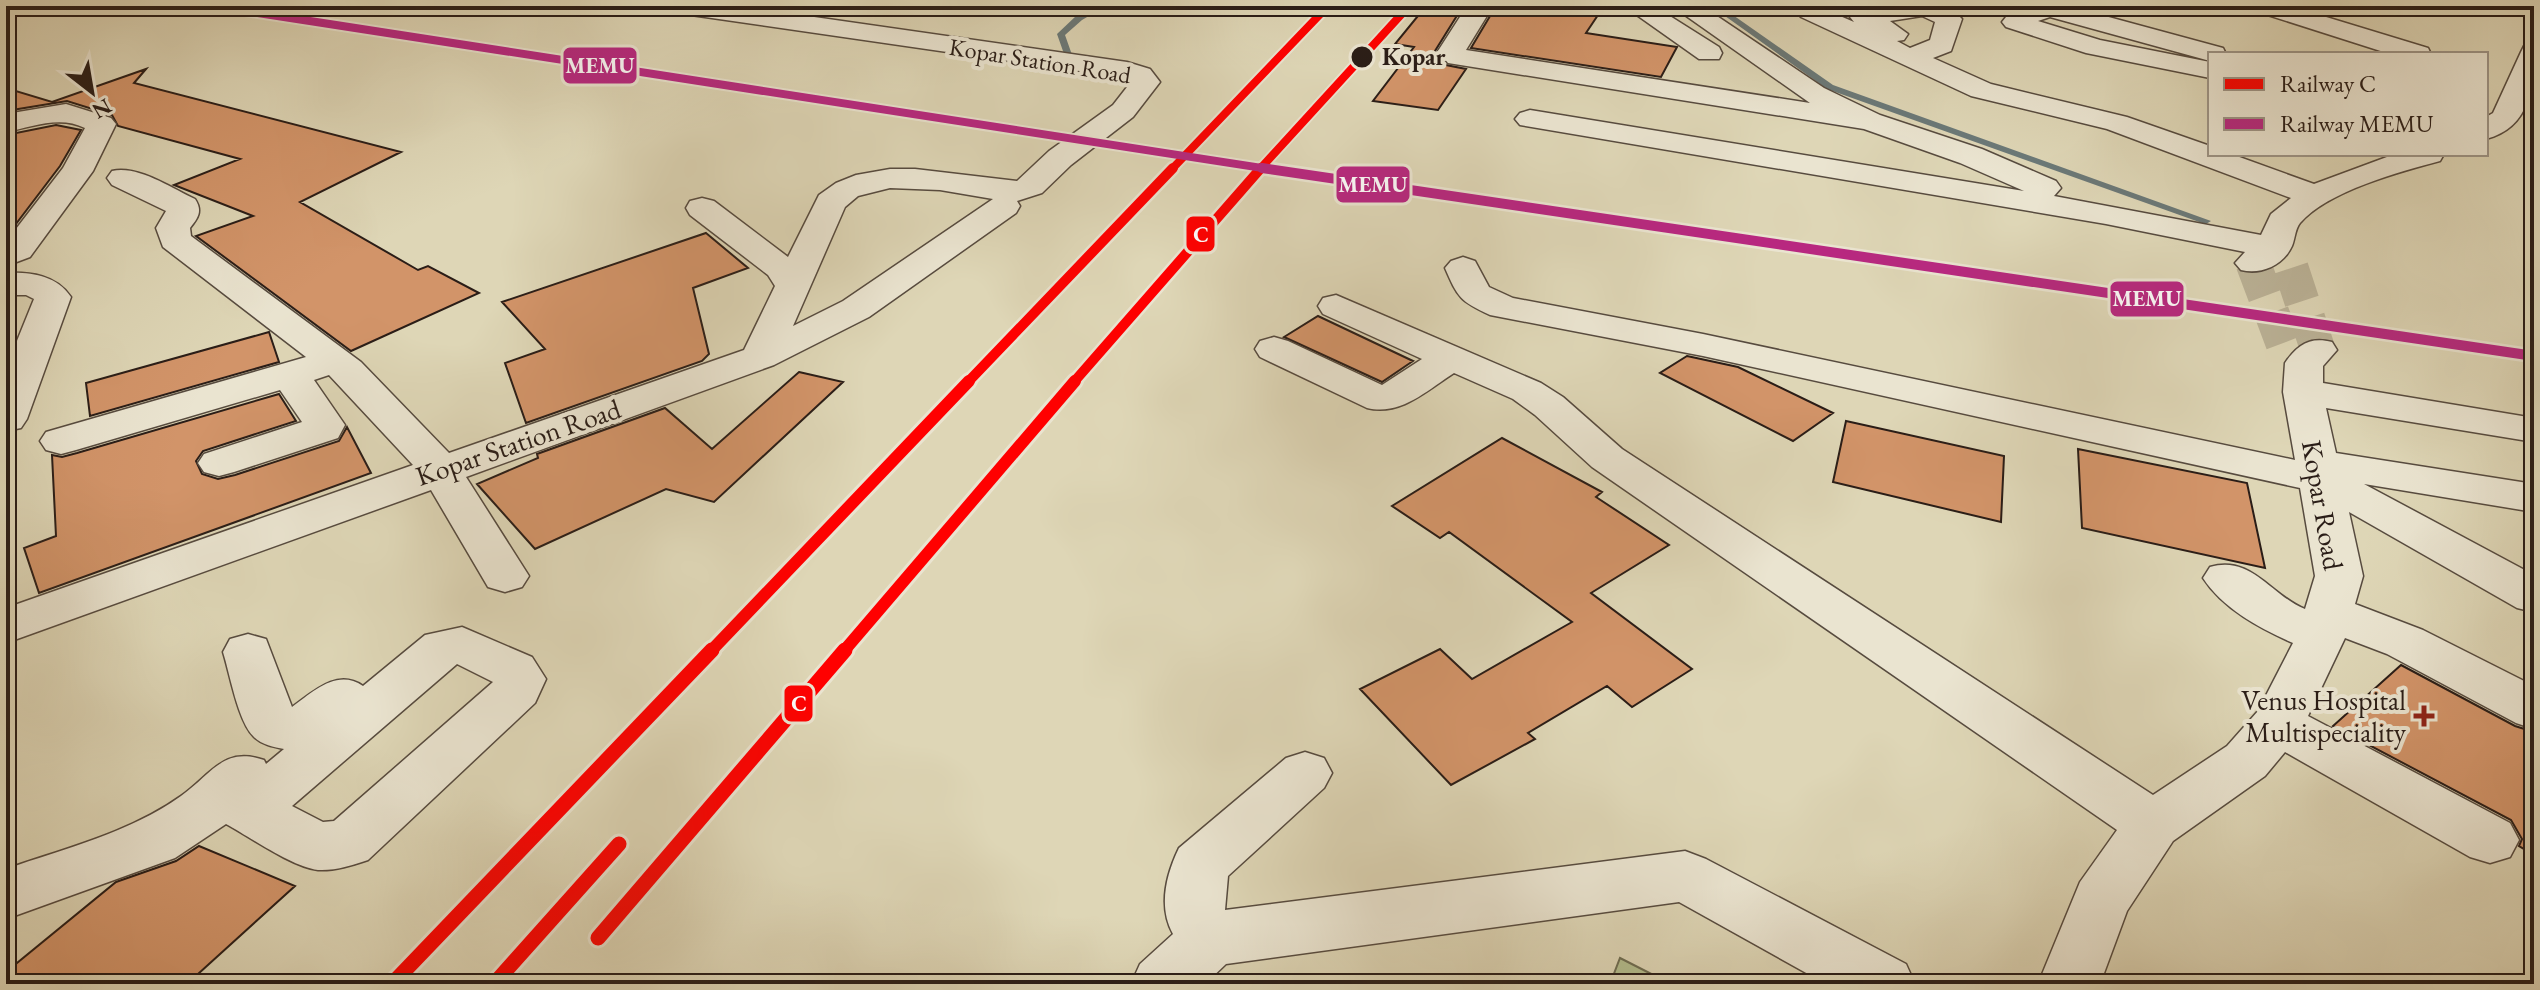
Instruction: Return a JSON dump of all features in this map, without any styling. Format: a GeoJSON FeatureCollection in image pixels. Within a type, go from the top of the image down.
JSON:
{"type":"FeatureCollection","features":[{"type":"Feature","properties":{"kind":"street","name":"Kopar Station Road"},"geometry":{"type":"LineString","coordinates":[[6,626],[760,357],[856,309],[1017,196],[1060,158],[1123,111],[1146,82],[1140,75],[1127,70],[728,9],[684,6]]}},
{"type":"Feature","properties":{"kind":"street"},"geometry":{"type":"LineString","coordinates":[[1480,6],[1451,51],[1458,57],[1870,121]]}},
{"type":"Feature","properties":{"kind":"street"},"geometry":{"type":"LineString","coordinates":[[1637,6],[1794,110]]}},
{"type":"Feature","properties":{"kind":"street"},"geometry":{"type":"LineString","coordinates":[[1685,6],[1814,94],[1870,121],[1971,156],[2106,214]]}},
{"type":"Feature","properties":{"kind":"street"},"geometry":{"type":"LineString","coordinates":[[2264,6],[2412,52]]}},
{"type":"Feature","properties":{"kind":"street"},"geometry":{"type":"LineString","coordinates":[[1856,25],[1863,17],[1930,9],[1949,20],[1944,43],[1920,54]]}},
{"type":"Feature","properties":{"kind":"street"},"geometry":{"type":"LineString","coordinates":[[2208,53],[2048,9],[2015,22],[2095,47],[2208,70]]}},
{"type":"Feature","properties":{"kind":"street"},"geometry":{"type":"LineString","coordinates":[[1810,12],[1856,25],[1920,54],[1981,90],[2117,123],[2314,195]]}},
{"type":"Feature","properties":{"kind":"street"},"geometry":{"type":"LineString","coordinates":[[2488,129],[2505,118],[2534,52]]}},
{"type":"Feature","properties":{"kind":"street"},"geometry":{"type":"LineString","coordinates":[[6,123],[81,112],[101,124],[98,138],[80,165],[18,250],[6,256]]}},
{"type":"Feature","properties":{"kind":"street"},"geometry":{"type":"LineString","coordinates":[[1530,119],[2106,214],[2273,260],[2283,221],[2314,195],[2422,156]]}},
{"type":"Feature","properties":{"kind":"street"},"geometry":{"type":"LineString","coordinates":[[760,357],[831,202],[851,185],[894,177],[1018,192],[1017,196]]}},
{"type":"Feature","properties":{"kind":"street"},"geometry":{"type":"LineString","coordinates":[[123,178],[183,206],[183,215],[173,228],[175,240],[336,361],[440,469],[505,576]]}},
{"type":"Feature","properties":{"kind":"street"},"geometry":{"type":"LineString","coordinates":[[702,208],[780,268],[794,287]]}},
{"type":"Feature","properties":{"kind":"street"},"geometry":{"type":"LineString","coordinates":[[1463,268],[1474,294],[1503,307],[2319,471],[2534,498]]}},
{"type":"Feature","properties":{"kind":"street"},"geometry":{"type":"LineString","coordinates":[[6,284],[25,283],[44,288],[53,297],[6,419]]}},
{"type":"Feature","properties":{"kind":"street"},"geometry":{"type":"LineString","coordinates":[[1336,306],[1527,391],[1549,406],[1607,458],[2153,825]]}},
{"type":"Feature","properties":{"kind":"street"},"geometry":{"type":"LineString","coordinates":[[1274,349],[1381,399],[1389,398],[1451,357]]}},
{"type":"Feature","properties":{"kind":"street"},"geometry":{"type":"LineString","coordinates":[[61,441],[336,361]]}},
{"type":"Feature","properties":{"kind":"street","name":"Kopar Road"},"geometry":{"type":"LineString","coordinates":[[2069,984],[2101,900],[2153,825],[2246,761],[2278,724],[2325,624],[2339,576],[2302,362],[2534,430]]}},
{"type":"Feature","properties":{"kind":"street"},"geometry":{"type":"LineString","coordinates":[[219,463],[323,429],[324,425],[290,374]]}},
{"type":"Feature","properties":{"kind":"street"},"geometry":{"type":"LineString","coordinates":[[2319,471],[2534,596]]}},
{"type":"Feature","properties":{"kind":"street"},"geometry":{"type":"LineString","coordinates":[[2227,578],[2276,616],[2405,642],[2534,709]]}},
{"type":"Feature","properties":{"kind":"street"},"geometry":{"type":"LineString","coordinates":[[236,802],[298,731],[444,621]]}},
{"type":"Feature","properties":{"kind":"street"},"geometry":{"type":"LineString","coordinates":[[6,894],[155,841],[201,812],[236,802],[443,648],[462,645],[514,670],[520,679],[517,690],[348,843],[317,846],[236,802]]}},
{"type":"Feature","properties":{"kind":"street"},"geometry":{"type":"LineString","coordinates":[[248,652],[271,722],[281,729],[298,731]]}},
{"type":"Feature","properties":{"kind":"street"},"geometry":{"type":"LineString","coordinates":[[2278,724],[2490,840]]}},
{"type":"Feature","properties":{"kind":"street"},"geometry":{"type":"LineString","coordinates":[[1210,939],[1193,913],[1200,865],[1305,773]]}},
{"type":"Feature","properties":{"kind":"street"},"geometry":{"type":"LineString","coordinates":[[1162,984],[1210,939],[1685,876],[1884,984]]}},
{"type":"Feature","properties":{"kind":"green space"},"geometry":{"type":"Polygon","coordinates":[[[1620,958],[1671,984],[1610,984],[1620,958]]]}},
{"type":"Feature","properties":{"kind":"building"},"geometry":{"type":"Polygon","coordinates":[[[1426,6],[1463,6],[1435,51],[1446,65],[1466,69],[1438,110],[1373,101],[1414,47],[1395,44],[1426,6]]]}},
{"type":"Feature","properties":{"kind":"building"},"geometry":{"type":"Polygon","coordinates":[[[1496,6],[1604,6],[1586,33],[1677,47],[1661,77],[1471,48],[1496,6]]]}},
{"type":"Feature","properties":{"kind":"building"},"geometry":{"type":"Polygon","coordinates":[[[146,69],[134,83],[401,152],[300,202],[418,270],[428,266],[479,293],[351,351],[196,236],[253,216],[174,185],[240,159],[118,126],[112,115],[67,101],[6,111],[6,88],[52,102],[146,69]]]}},
{"type":"Feature","properties":{"kind":"building"},"geometry":{"type":"Polygon","coordinates":[[[56,125],[81,130],[60,166],[6,237],[6,135],[56,125]]]}},
{"type":"Feature","properties":{"kind":"building"},"geometry":{"type":"Polygon","coordinates":[[[706,233],[748,268],[693,288],[709,354],[702,361],[526,423],[505,363],[545,349],[502,302],[706,233]]]}},
{"type":"Feature","properties":{"kind":"building"},"geometry":{"type":"Polygon","coordinates":[[[1318,316],[1413,361],[1382,382],[1284,337],[1318,316]]]}},
{"type":"Feature","properties":{"kind":"building"},"geometry":{"type":"Polygon","coordinates":[[[269,332],[279,362],[90,416],[86,383],[269,332]]]}},
{"type":"Feature","properties":{"kind":"building"},"geometry":{"type":"Polygon","coordinates":[[[1687,356],[1738,367],[1833,413],[1793,441],[1660,373],[1687,356]]]}},
{"type":"Feature","properties":{"kind":"building"},"geometry":{"type":"Polygon","coordinates":[[[799,372],[843,382],[714,502],[666,489],[535,549],[477,484],[538,458],[537,454],[665,408],[712,449],[799,372]]]}},
{"type":"Feature","properties":{"kind":"building"},"geometry":{"type":"Polygon","coordinates":[[[279,394],[296,421],[203,451],[196,461],[202,474],[218,479],[235,475],[339,441],[347,427],[371,473],[39,593],[24,548],[56,536],[52,455],[62,457],[77,453],[279,394]]]}},
{"type":"Feature","properties":{"kind":"building"},"geometry":{"type":"Polygon","coordinates":[[[1846,421],[2004,456],[2001,522],[1833,482],[1846,421]]]}},
{"type":"Feature","properties":{"kind":"building"},"geometry":{"type":"Polygon","coordinates":[[[1502,438],[1602,492],[1596,497],[1669,545],[1591,593],[1692,669],[1632,707],[1607,686],[1528,733],[1535,739],[1451,785],[1360,689],[1440,649],[1472,679],[1572,622],[1449,532],[1440,538],[1392,506],[1502,438]]]}},
{"type":"Feature","properties":{"kind":"building"},"geometry":{"type":"Polygon","coordinates":[[[2078,449],[2247,483],[2265,568],[2082,528],[2078,449]]]}},
{"type":"Feature","properties":{"kind":"building"},"geometry":{"type":"Polygon","coordinates":[[[2401,665],[2515,726],[2534,732],[2534,855],[2519,846],[2522,839],[2511,820],[2333,726],[2401,665]]]}},
{"type":"Feature","properties":{"kind":"building"},"geometry":{"type":"Polygon","coordinates":[[[199,846],[295,886],[187,984],[6,984],[6,972],[116,882],[176,861],[199,846]]]}},
{"type":"Feature","properties":{"kind":"waterway"},"geometry":{"type":"LineString","coordinates":[[1073,69],[1061,34],[1079,18],[1102,6]]}},
{"type":"Feature","properties":{"kind":"waterway"},"geometry":{"type":"LineString","coordinates":[[1715,6],[1830,87],[2206,221]]}},
{"type":"Feature","properties":{"kind":"tunnel"},"geometry":{"type":"LineString","coordinates":[[2253,263],[2283,343]]}},
{"type":"Feature","properties":{"kind":"tunnel"},"geometry":{"type":"LineString","coordinates":[[2291,268],[2318,350]]}},
{"type":"Feature","properties":{"kind":"rail line","name":"MEMU"},"geometry":{"type":"LineString","coordinates":[[213,6],[1283,171],[2534,356]]}},
{"type":"Feature","properties":{"kind":"rail line","name":"C"},"geometry":{"type":"LineString","coordinates":[[392,984],[1328,6]]}},
{"type":"Feature","properties":{"kind":"rail line","name":"C"},"geometry":{"type":"LineString","coordinates":[[598,938],[1213,220],[1409,6]]}},
{"type":"Feature","properties":{"kind":"rail line","name":"C"},"geometry":{"type":"LineString","coordinates":[[494,984],[619,844]]}},
{"type":"Feature","properties":{"kind":"place","name":"Kopar"},"geometry":{"type":"Point","coordinates":[1362,57]}},
{"type":"Feature","properties":{"kind":"place","name":"Venus Hospital Multispeciality"},"geometry":{"type":"Point","coordinates":[2424,716]}}]}
